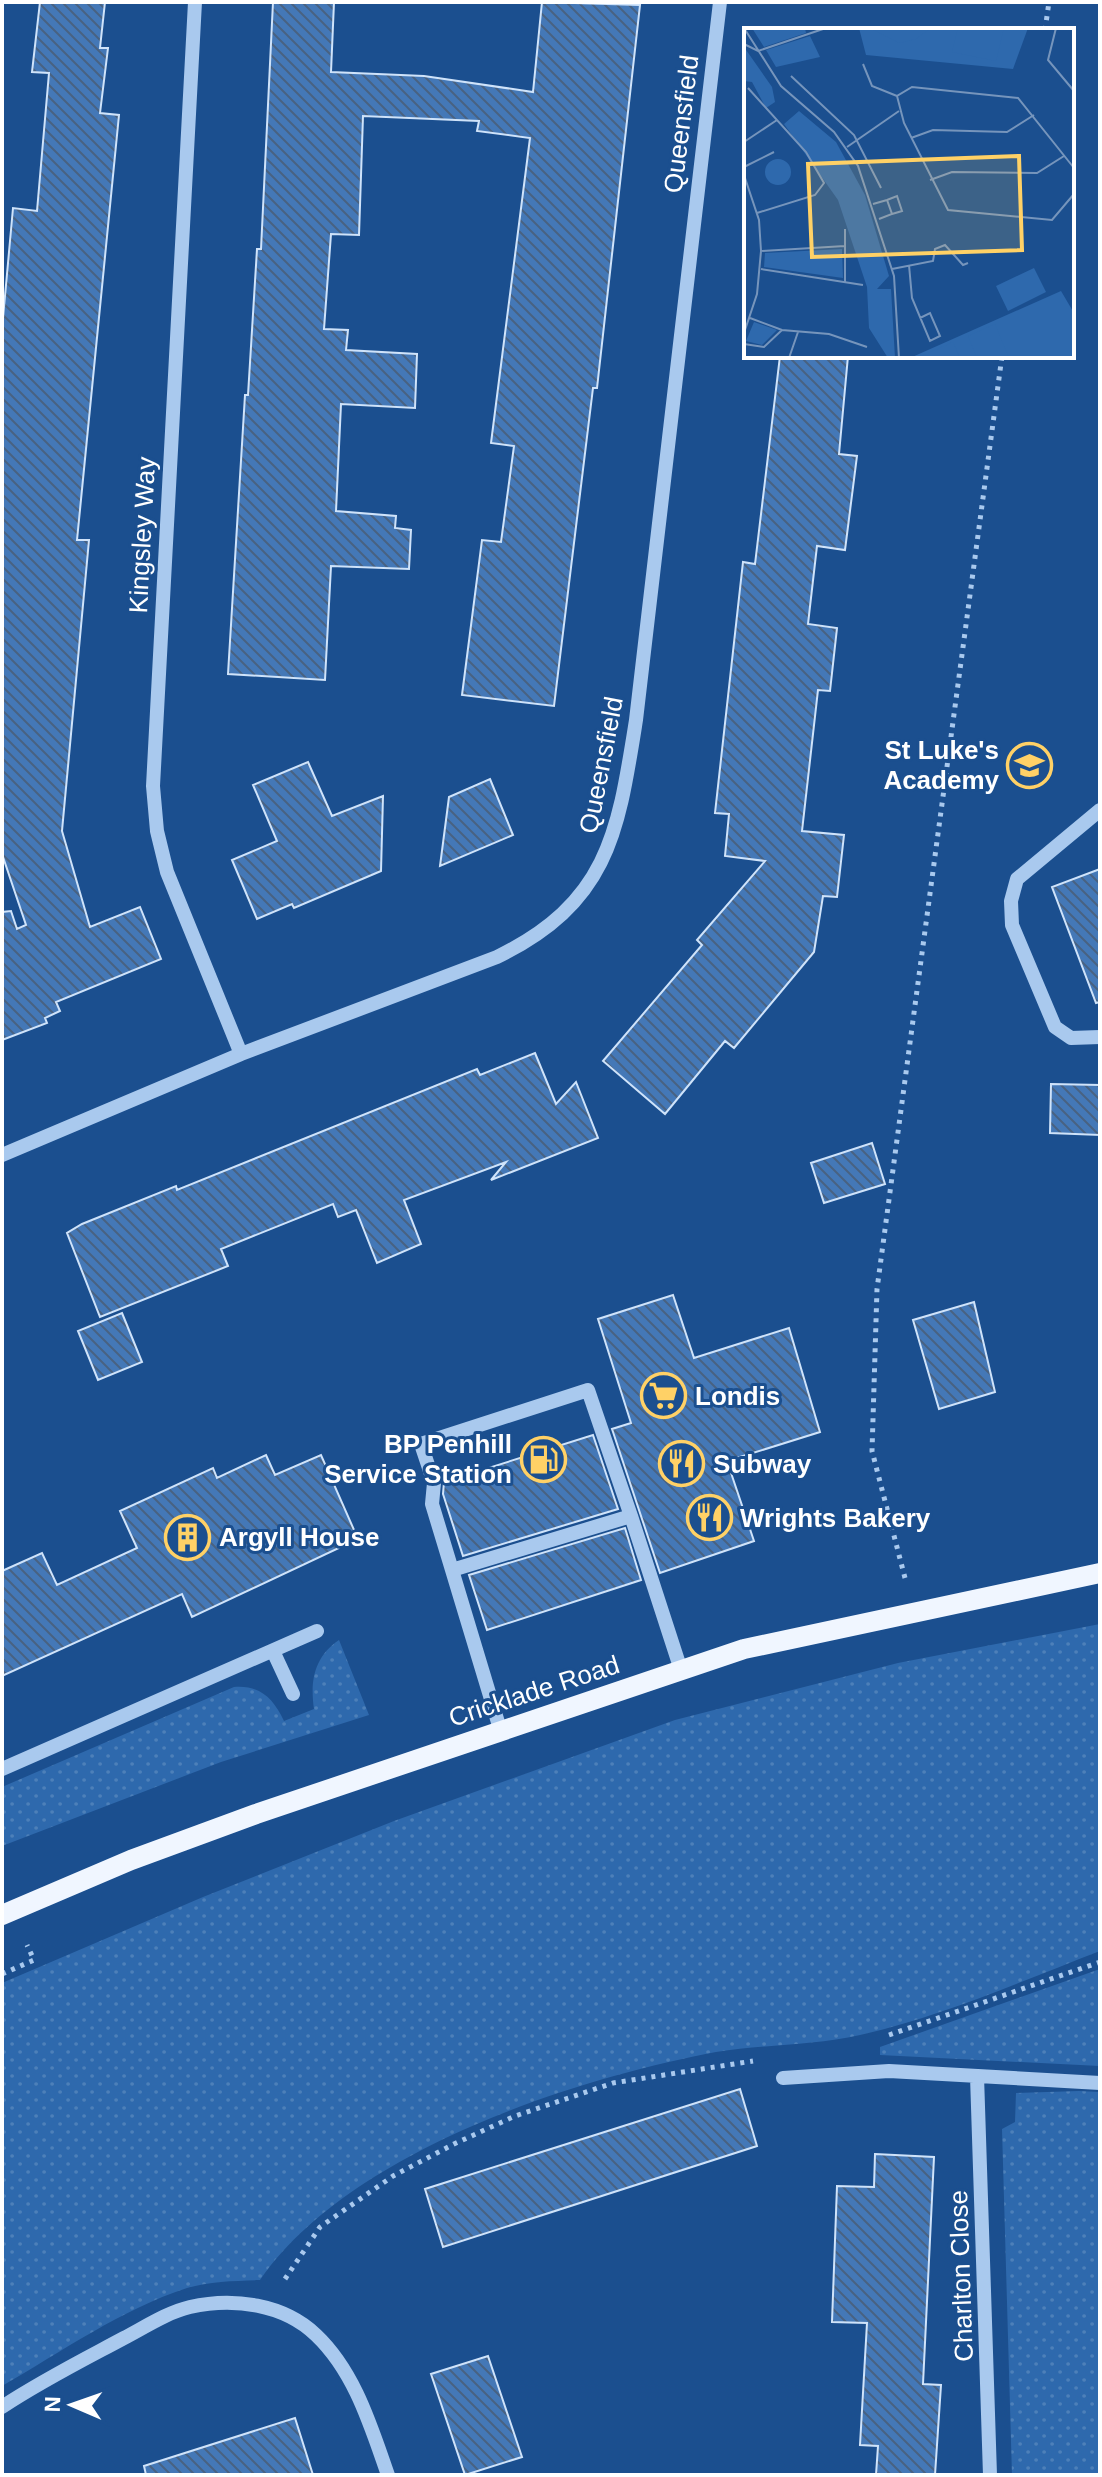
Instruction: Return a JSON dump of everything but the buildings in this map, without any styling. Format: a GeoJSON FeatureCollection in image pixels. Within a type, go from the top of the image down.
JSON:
{"type":"FeatureCollection","features":[{"type":"Feature","properties":{"kind":"main road","name":"Cricklade Road"},"geometry":{"type":"LineString","coordinates":[[2,1915],[145,1855],[500,1729],[744,1649],[1100,1573]]}},
{"type":"Feature","properties":{"kind":"street","name":"Kingsley Way"},"geometry":{"type":"LineString","coordinates":[[195,2],[153,786],[157,831],[167,872],[241,1054]]}},
{"type":"Feature","properties":{"kind":"street","name":"Queensfield"},"geometry":{"type":"LineString","coordinates":[[2,1155],[241,1054],[497,957],[534,939],[582,892],[606,857],[621,815],[636,720],[720,2]]}},
{"type":"Feature","properties":{"kind":"street"},"geometry":{"type":"LineString","coordinates":[[1100,810],[1017,879],[1011,901],[1012,925],[1055,1027],[1071,1038],[1100,1037]]}},
{"type":"Feature","properties":{"kind":"street"},"geometry":{"type":"LineString","coordinates":[[500,1729],[432,1504],[434,1483],[421,1444],[588,1390],[681,1670]]}},
{"type":"Feature","properties":{"kind":"street"},"geometry":{"type":"LineString","coordinates":[[452,1570],[631,1516]]}},
{"type":"Feature","properties":{"kind":"street"},"geometry":{"type":"LineString","coordinates":[[2,1769],[317,1631]]}},
{"type":"Feature","properties":{"kind":"street"},"geometry":{"type":"LineString","coordinates":[[273,1651],[293,1694]]}},
{"type":"Feature","properties":{"kind":"street"},"geometry":{"type":"LineString","coordinates":[[783,2078],[889,2071],[1100,2083]]}},
{"type":"Feature","properties":{"kind":"street","name":"Charlton Close"},"geometry":{"type":"LineString","coordinates":[[977,2076],[990,2475]]}},
{"type":"Feature","properties":{"kind":"street"},"geometry":{"type":"LineString","coordinates":[[2,2407],[189,2307],[233,2302],[269,2308],[296,2320],[317,2335],[335,2357],[364,2408],[388,2475]]}},
{"type":"Feature","properties":{"kind":"path"},"geometry":{"type":"LineString","coordinates":[[1045,28],[1049,2]]}},
{"type":"Feature","properties":{"kind":"path"},"geometry":{"type":"LineString","coordinates":[[914,1612],[872,1451],[877,1289],[1002,358]]}},
{"type":"Feature","properties":{"kind":"path"},"geometry":{"type":"LineString","coordinates":[[880,2038],[1100,1962]]}},
{"type":"Feature","properties":{"kind":"path"},"geometry":{"type":"LineString","coordinates":[[269,2308],[294,2262],[320,2227],[393,2176],[515,2116],[613,2083],[707,2066],[755,2061],[783,2078]]}},
{"type":"Feature","properties":{"kind":"shaded area"},"geometry":{"type":"Polygon","coordinates":[[[1100,1624],[1100,1951],[981,1998],[860,2035],[716,2052],[595,2082],[530,2103],[404,2159],[348,2195],[299,2235],[260,2280],[205,2284],[163,2297],[92,2332],[2,2386],[2,1983],[203,1897],[394,1821],[675,1720],[898,1663],[1100,1624]]]}},
{"type":"Feature","properties":{"kind":"shaded area"},"geometry":{"type":"Polygon","coordinates":[[[339,1640],[369,1715],[221,1762],[2,1846],[2,1787],[234,1687],[251,1688],[265,1695],[284,1721],[314,1709],[316,1670],[324,1654],[339,1640]]]}},
{"type":"Feature","properties":{"kind":"shaded area"},"geometry":{"type":"Polygon","coordinates":[[[1100,1969],[1100,2066],[880,2055],[880,2047],[1100,1969]]]}},
{"type":"Feature","properties":{"kind":"shaded area"},"geometry":{"type":"Polygon","coordinates":[[[1100,2092],[1100,2475],[1012,2475],[1002,2129],[1015,2122],[1016,2093],[1100,2092]]]}},
{"type":"Feature","properties":{"kind":"place","name":"St Luke's Academy"},"geometry":{"type":"Point","coordinates":[1030,765]}},
{"type":"Feature","properties":{"kind":"place","name":"Londis"},"geometry":{"type":"Point","coordinates":[664,1396]}},
{"type":"Feature","properties":{"kind":"place","name":"BP Penhill Service Station"},"geometry":{"type":"Point","coordinates":[543,1459]}},
{"type":"Feature","properties":{"kind":"place","name":"Subway"},"geometry":{"type":"Point","coordinates":[682,1464]}},
{"type":"Feature","properties":{"kind":"place","name":"Wrights Bakery"},"geometry":{"type":"Point","coordinates":[709,1518]}},
{"type":"Feature","properties":{"kind":"place","name":"Argyll House"},"geometry":{"type":"Point","coordinates":[188,1537]}}]}
